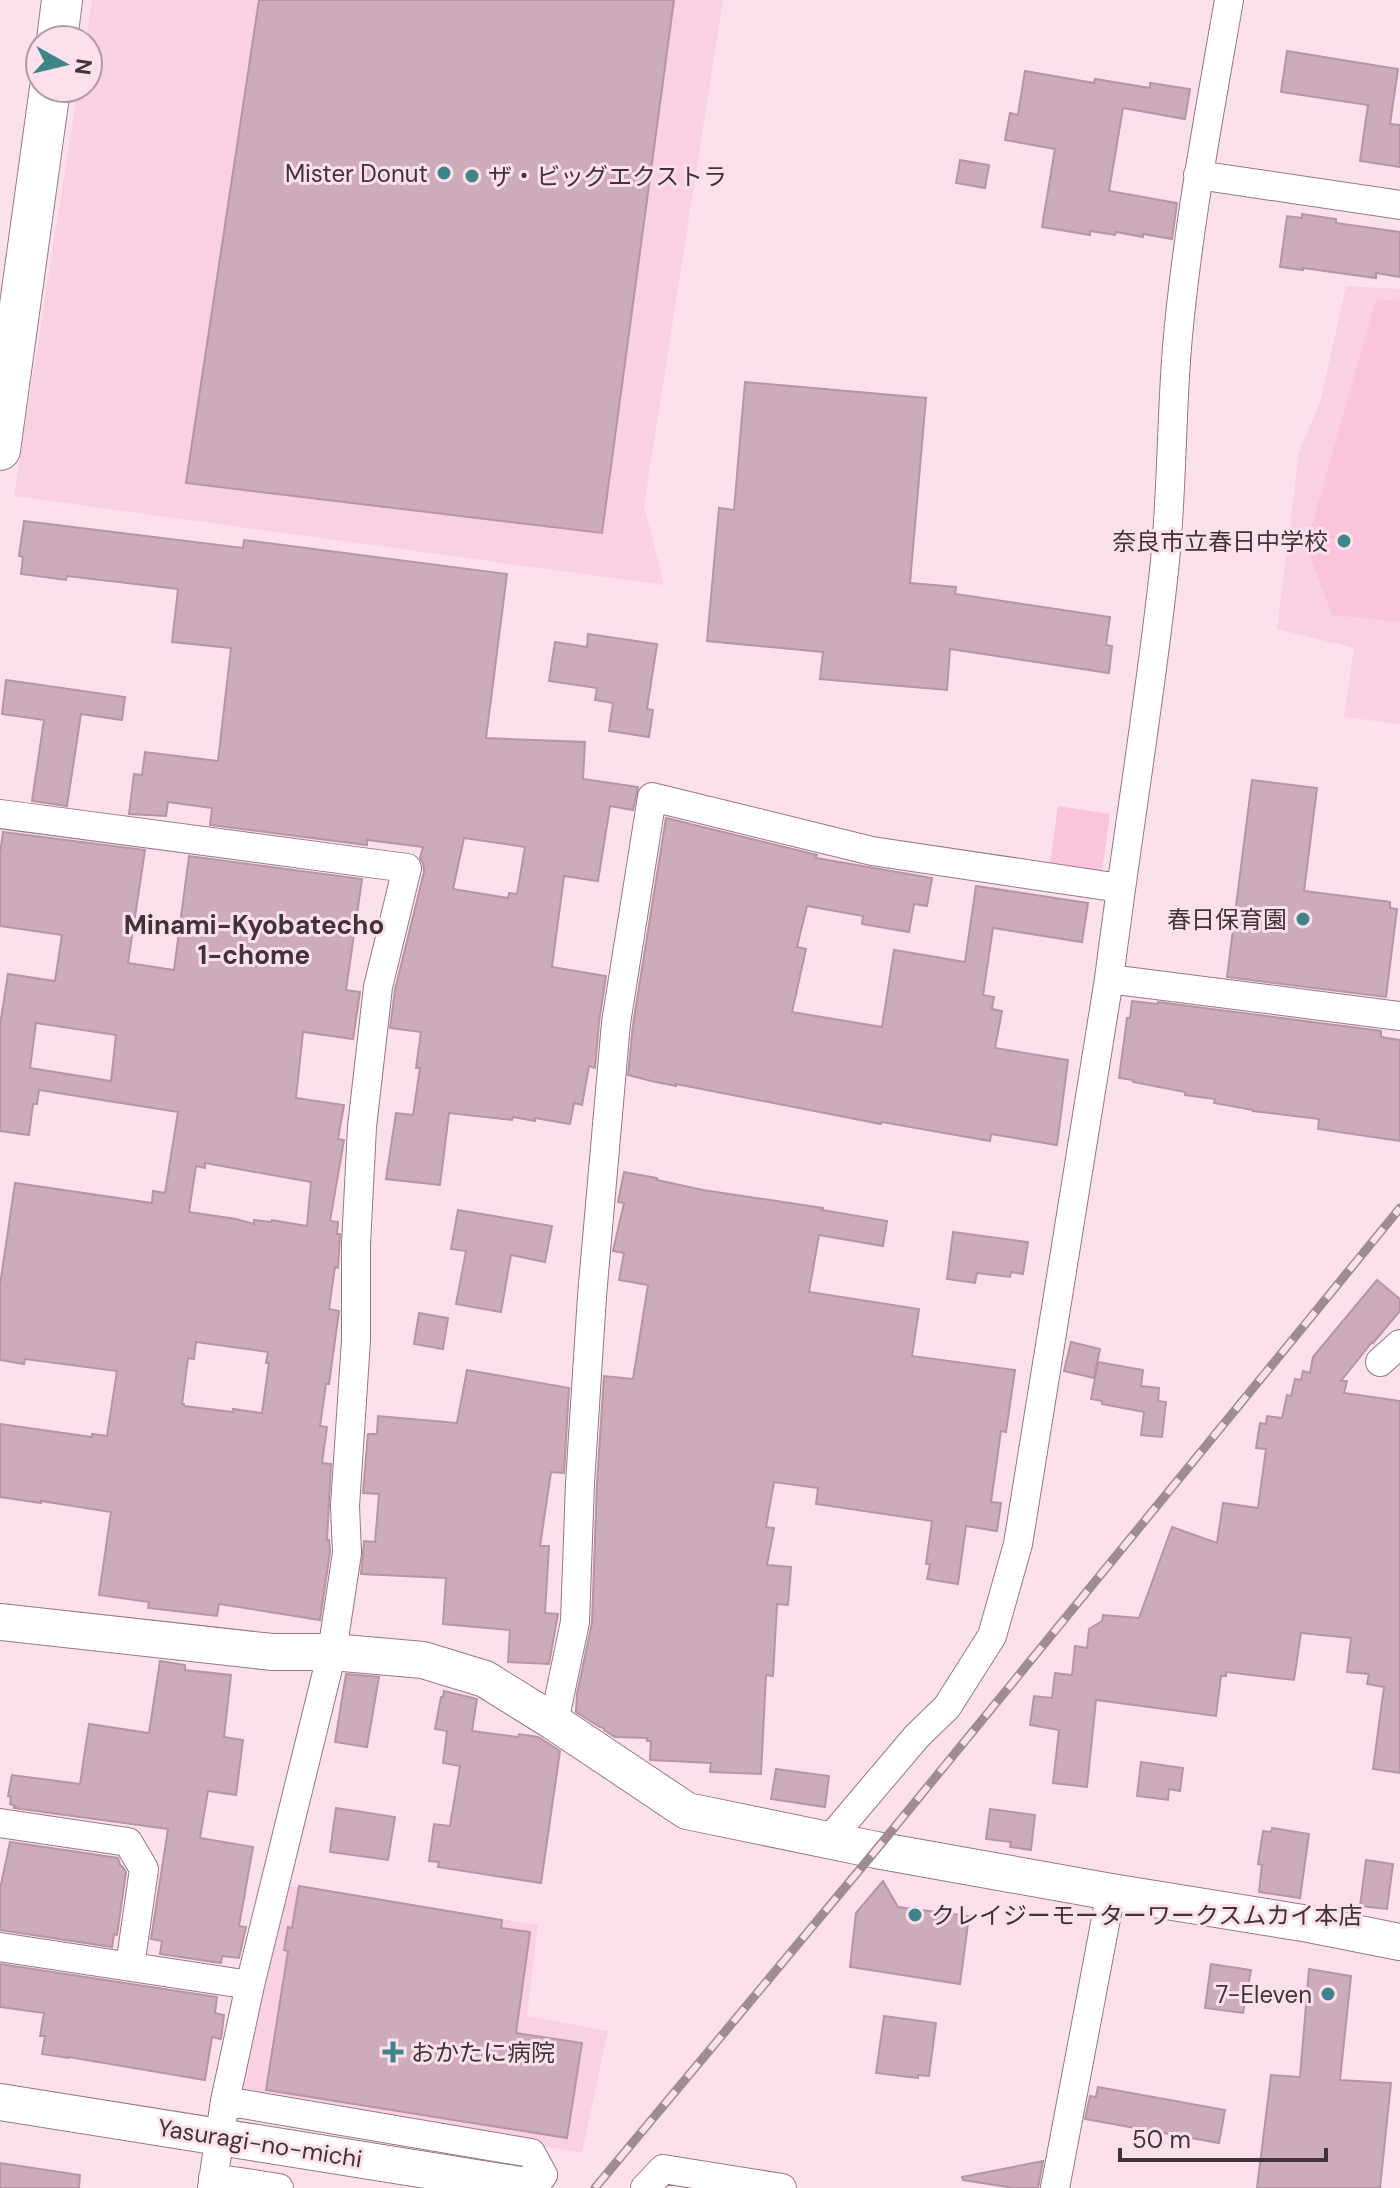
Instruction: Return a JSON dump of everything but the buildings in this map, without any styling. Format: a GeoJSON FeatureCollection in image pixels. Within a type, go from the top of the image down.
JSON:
{"type":"FeatureCollection","features":[{"type":"Feature","properties":{"kind":"main road"},"geometry":{"type":"LineString","coordinates":[[59,24],[62,0]]}},
{"type":"Feature","properties":{"kind":"main road"},"geometry":{"type":"LineString","coordinates":[[0,450],[48,104]]}},
{"type":"Feature","properties":{"kind":"street"},"geometry":{"type":"LineString","coordinates":[[829,1840],[917,1736],[947,1707],[992,1636],[1018,1544],[1109,979],[1141,755],[1164,567],[1178,346],[1198,175],[1229,0]]}},
{"type":"Feature","properties":{"kind":"street"},"geometry":{"type":"LineString","coordinates":[[1198,175],[1400,205]]}},
{"type":"Feature","properties":{"kind":"street"},"geometry":{"type":"LineString","coordinates":[[554,1722],[575,1622],[592,1296],[616,1023],[652,797],[872,851],[1120,888]]}},
{"type":"Feature","properties":{"kind":"street"},"geometry":{"type":"LineString","coordinates":[[0,814],[407,868],[378,987],[362,1127],[356,1244],[356,1340],[345,1506],[347,1553],[332,1652],[250,1985],[225,2101],[212,2183],[279,2188]]}},
{"type":"Feature","properties":{"kind":"street"},"geometry":{"type":"LineString","coordinates":[[1109,979],[1400,1016]]}},
{"type":"Feature","properties":{"kind":"street"},"geometry":{"type":"LineString","coordinates":[[0,1622],[272,1652],[332,1652],[423,1660],[485,1679],[687,1811],[1111,1892],[1400,1942]]}},
{"type":"Feature","properties":{"kind":"street"},"geometry":{"type":"LineString","coordinates":[[0,1823],[128,1842],[144,1869],[130,1966]]}},
{"type":"Feature","properties":{"kind":"street"},"geometry":{"type":"LineString","coordinates":[[1055,2188],[1111,1892]]}},
{"type":"Feature","properties":{"kind":"street"},"geometry":{"type":"LineString","coordinates":[[0,1947],[250,1985]]}},
{"type":"Feature","properties":{"kind":"street"},"geometry":{"type":"LineString","coordinates":[[225,2101],[531,2153],[543,2175],[527,2186]]}},
{"type":"Feature","properties":{"kind":"street","name":"Yasuragi-no-michi"},"geometry":{"type":"LineString","coordinates":[[0,2102],[527,2186]]}},
{"type":"Feature","properties":{"kind":"street"},"geometry":{"type":"LineString","coordinates":[[645,2188],[663,2169],[782,2188]]}},
{"type":"Feature","properties":{"kind":"shaded area"},"geometry":{"type":"Polygon","coordinates":[[[92,0],[723,0],[644,506],[664,585],[14,496],[75,104],[104,104],[104,24],[88,24],[92,0]]]}},
{"type":"Feature","properties":{"kind":"shaded area","name":"奈良市立春日中学校"},"geometry":{"type":"Polygon","coordinates":[[[1346,286],[1400,289],[1400,724],[1344,717],[1354,648],[1277,629],[1299,453],[1321,399],[1346,286]]]}},
{"type":"Feature","properties":{"kind":"shaded area"},"geometry":{"type":"Polygon","coordinates":[[[1376,299],[1400,301],[1400,622],[1332,615],[1306,546],[1376,299]]]}},
{"type":"Feature","properties":{"kind":"shaded area"},"geometry":{"type":"Polygon","coordinates":[[[1058,806],[1110,814],[1100,885],[1048,878],[1058,806]]]}},
{"type":"Feature","properties":{"kind":"shaded area"},"geometry":{"type":"Polygon","coordinates":[[[289,1886],[538,1925],[527,2016],[608,2031],[582,2153],[238,2093],[289,1886]]]}},
{"type":"Feature","properties":{"kind":"railway"},"geometry":{"type":"LineString","coordinates":[[595,2188],[876,1850],[1400,1208]]}},
{"type":"Feature","properties":{"kind":"place","name":"Mister Donut"},"geometry":{"type":"Point","coordinates":[444,173]}},
{"type":"Feature","properties":{"kind":"place","name":"ザ・ビッグエクストラ"},"geometry":{"type":"Point","coordinates":[472,176]}},
{"type":"Feature","properties":{"kind":"place","name":"奈良市立春日中学校"},"geometry":{"type":"Point","coordinates":[1344,541]}},
{"type":"Feature","properties":{"kind":"place","name":"春日保育園"},"geometry":{"type":"Point","coordinates":[1303,919]}},
{"type":"Feature","properties":{"kind":"place","name":"クレイジーモーターワークスムカイ本店"},"geometry":{"type":"Point","coordinates":[915,1915]}},
{"type":"Feature","properties":{"kind":"place","name":"7-Eleven"},"geometry":{"type":"Point","coordinates":[1328,1994]}},
{"type":"Feature","properties":{"kind":"place","name":"おかたに病院"},"geometry":{"type":"Point","coordinates":[393,2052]}},
{"type":"Feature","properties":{"kind":"district","name":"Minami-Kyobatecho 1-chome"},"geometry":{"type":"Point","coordinates":[254,940]}}]}
